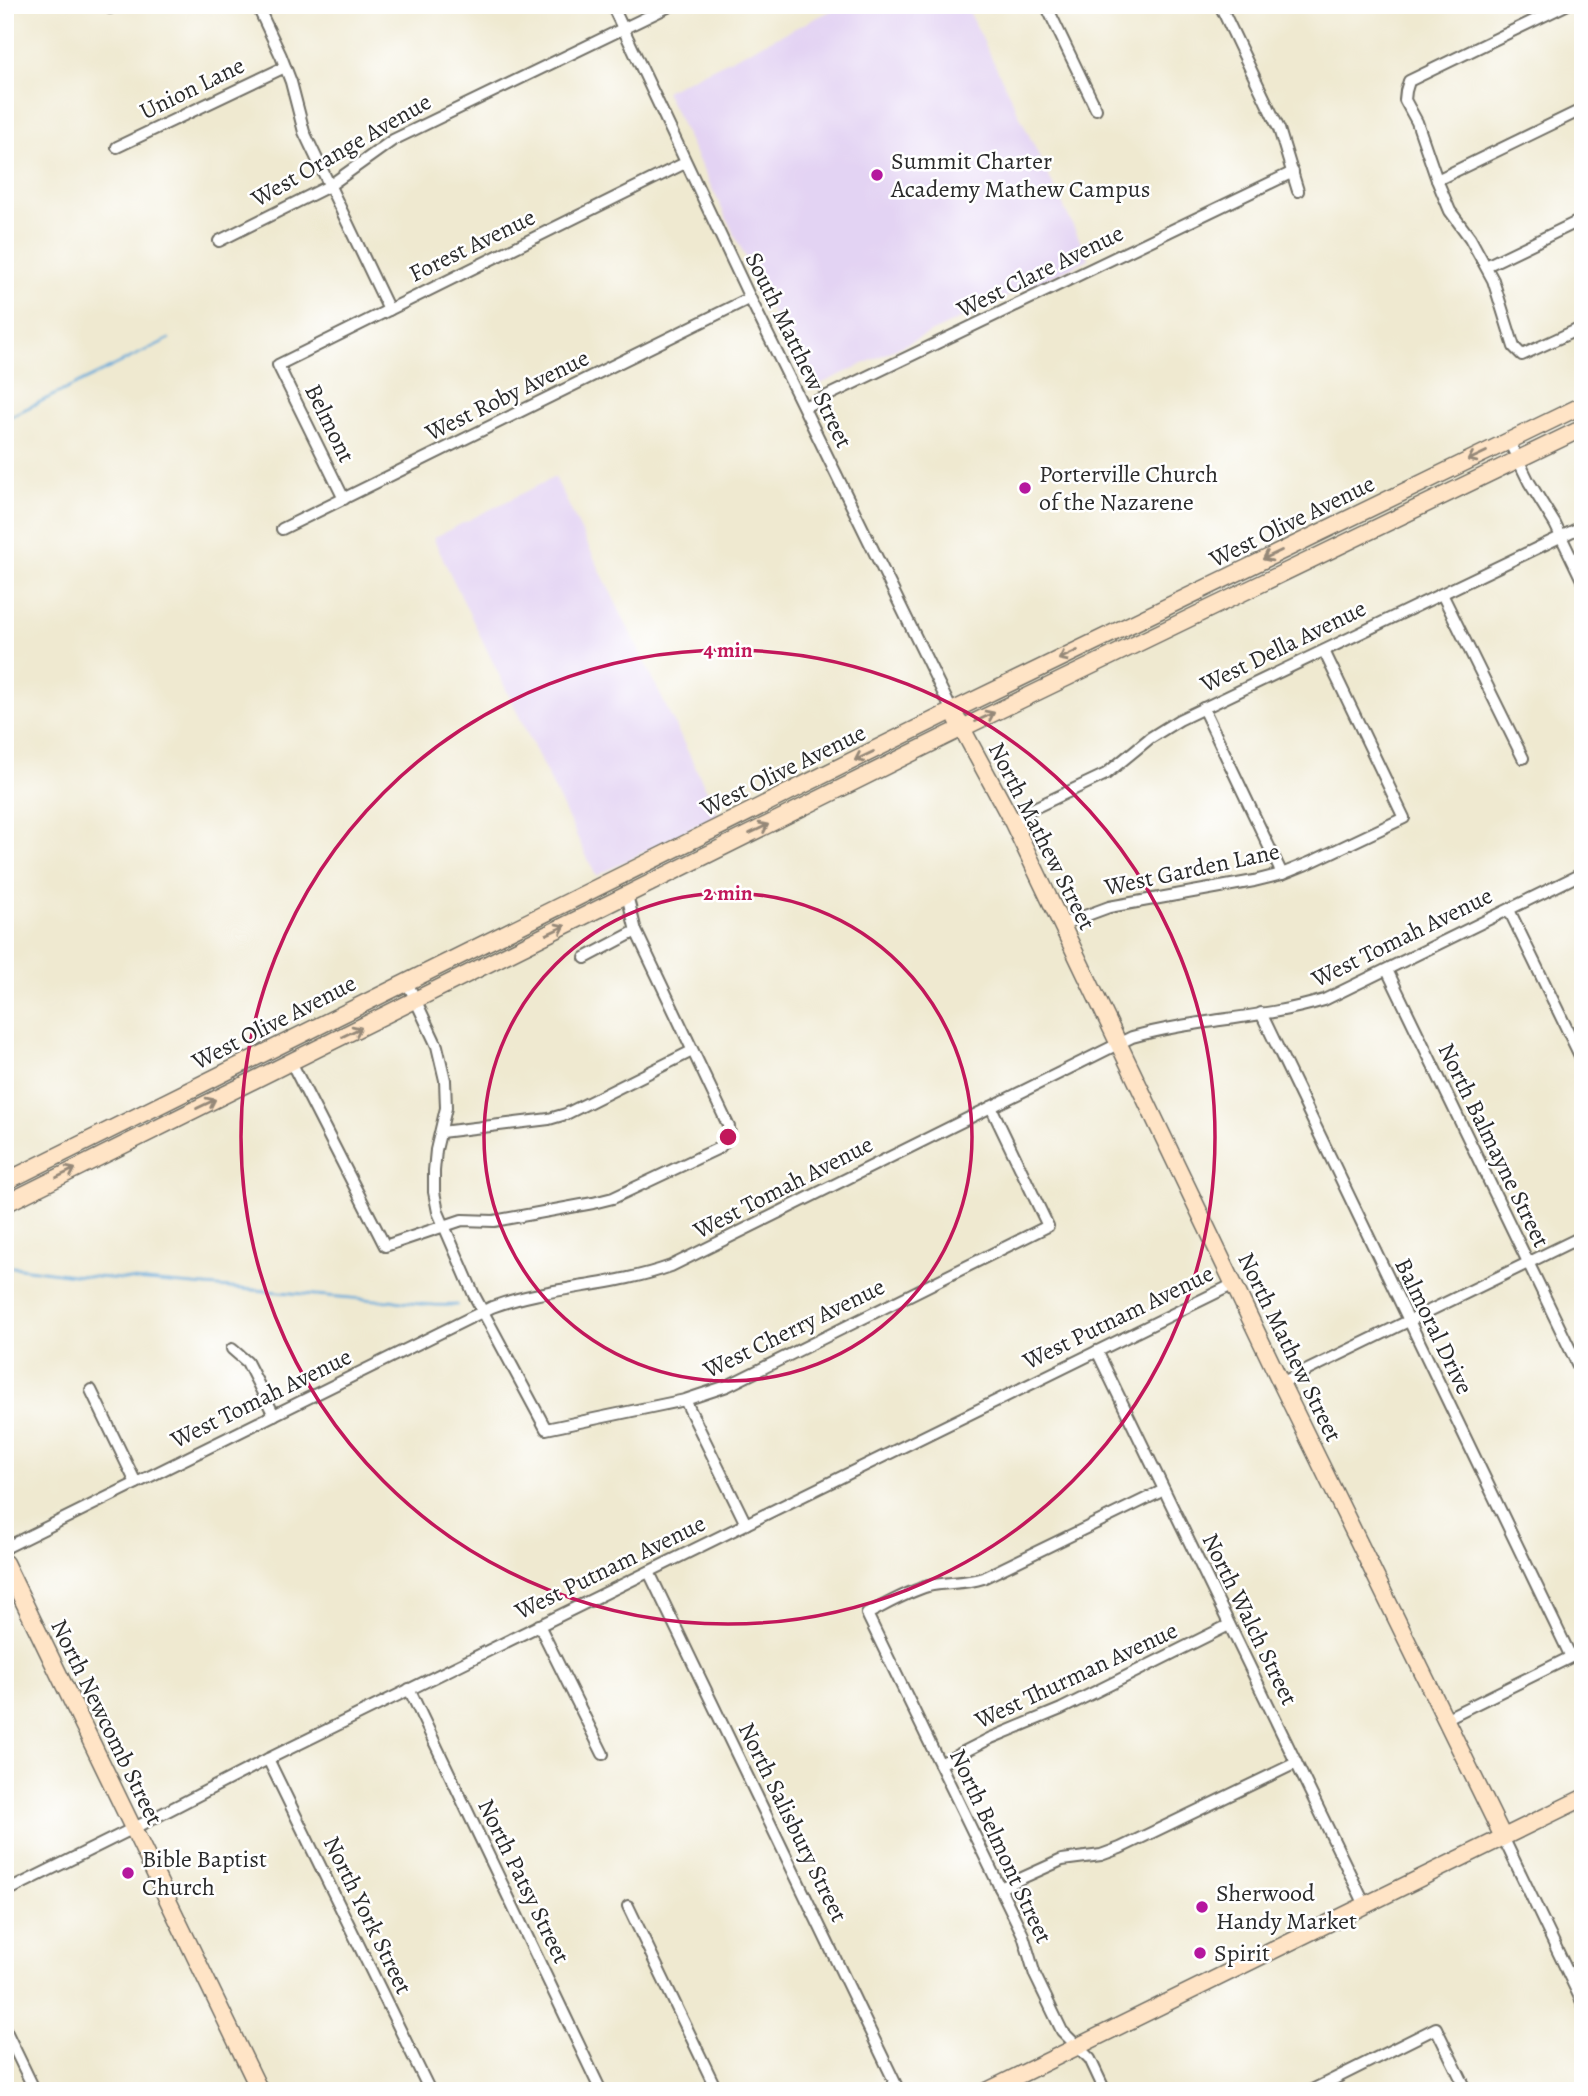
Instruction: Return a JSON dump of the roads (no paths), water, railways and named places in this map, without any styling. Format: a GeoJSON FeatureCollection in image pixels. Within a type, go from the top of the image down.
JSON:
{"type":"FeatureCollection","features":[{"type":"Feature","properties":{"kind":"main road","name":"West Olive Avenue"},"geometry":{"type":"LineString","coordinates":[[5,1182],[953,711],[1583,405]]}},
{"type":"Feature","properties":{"kind":"main road","name":"West Olive Avenue"},"geometry":{"type":"LineString","coordinates":[[5,1204],[962,728],[1583,428]]}},
{"type":"Feature","properties":{"kind":"main road","name":"North Mathew Street"},"geometry":{"type":"LineString","coordinates":[[953,711],[1063,924],[1281,1383],[1503,1837]]}},
{"type":"Feature","properties":{"kind":"main road","name":"North Newcomb Street"},"geometry":{"type":"LineString","coordinates":[[5,1563],[260,2091]]}},
{"type":"Feature","properties":{"kind":"main road"},"geometry":{"type":"LineString","coordinates":[[987,2091],[1583,1798]]}},
{"type":"Feature","properties":{"kind":"street"},"geometry":{"type":"LineString","coordinates":[[257,5],[285,67],[304,132],[389,310]]}},
{"type":"Feature","properties":{"kind":"street","name":"South Matthew Street"},"geometry":{"type":"LineString","coordinates":[[612,5],[750,298],[953,711]]}},
{"type":"Feature","properties":{"kind":"street","name":"West Orange Avenue"},"geometry":{"type":"LineString","coordinates":[[219,241],[329,186],[393,140],[672,5]]}},
{"type":"Feature","properties":{"kind":"street"},"geometry":{"type":"LineString","coordinates":[[1046,5],[1096,109]]}},
{"type":"Feature","properties":{"kind":"street"},"geometry":{"type":"LineString","coordinates":[[1220,5],[1279,129],[1298,191]]}},
{"type":"Feature","properties":{"kind":"street"},"geometry":{"type":"LineString","coordinates":[[1566,5],[1409,81],[1405,100],[1417,122],[1450,211],[1470,238],[1493,280],[1514,347],[1522,355],[1583,327]]}},
{"type":"Feature","properties":{"kind":"street","name":"Union Lane"},"geometry":{"type":"LineString","coordinates":[[117,148],[285,67]]}},
{"type":"Feature","properties":{"kind":"street"},"geometry":{"type":"LineString","coordinates":[[1437,180],[1583,109]]}},
{"type":"Feature","properties":{"kind":"street","name":"Forest Avenue"},"geometry":{"type":"LineString","coordinates":[[278,365],[685,163]]}},
{"type":"Feature","properties":{"kind":"street","name":"West Clare Avenue"},"geometry":{"type":"LineString","coordinates":[[804,407],[1293,172]]}},
{"type":"Feature","properties":{"kind":"street"},"geometry":{"type":"LineString","coordinates":[[1486,266],[1583,219]]}},
{"type":"Feature","properties":{"kind":"street","name":"West Roby Avenue"},"geometry":{"type":"LineString","coordinates":[[282,529],[750,298]]}},
{"type":"Feature","properties":{"kind":"street","name":"Belmont"},"geometry":{"type":"LineString","coordinates":[[278,365],[344,499]]}},
{"type":"Feature","properties":{"kind":"street"},"geometry":{"type":"LineString","coordinates":[[1509,441],[1529,482],[1549,512],[1583,582]]}},
{"type":"Feature","properties":{"kind":"street","name":"West Della Avenue"},"geometry":{"type":"LineString","coordinates":[[1013,823],[1030,810],[1106,774],[1150,738],[1179,720],[1583,526]]}},
{"type":"Feature","properties":{"kind":"street"},"geometry":{"type":"LineString","coordinates":[[1442,594],[1523,758]]}},
{"type":"Feature","properties":{"kind":"street","name":"West Garden Lane"},"geometry":{"type":"LineString","coordinates":[[1063,924],[1109,907],[1282,874],[1404,818],[1324,651]]}},
{"type":"Feature","properties":{"kind":"street"},"geometry":{"type":"LineString","coordinates":[[1203,708],[1282,874]]}},
{"type":"Feature","properties":{"kind":"street","name":"West Tomah Avenue"},"geometry":{"type":"LineString","coordinates":[[5,1548],[484,1311],[524,1297],[614,1282],[671,1266],[1132,1037],[1324,1000],[1583,873]]}},
{"type":"Feature","properties":{"kind":"street"},"geometry":{"type":"LineString","coordinates":[[291,1062],[385,1246],[462,1220],[494,1221],[613,1198],[719,1148],[730,1136],[729,1127],[636,931],[627,895]]}},
{"type":"Feature","properties":{"kind":"street"},"geometry":{"type":"LineString","coordinates":[[1508,910],[1583,1062]]}},
{"type":"Feature","properties":{"kind":"street"},"geometry":{"type":"LineString","coordinates":[[585,958],[636,931]]}},
{"type":"Feature","properties":{"kind":"street","name":"North Balmayne Street"},"geometry":{"type":"LineString","coordinates":[[1387,970],[1583,1376]]}},
{"type":"Feature","properties":{"kind":"street"},"geometry":{"type":"LineString","coordinates":[[407,982],[444,1067],[446,1108],[436,1150],[433,1182],[435,1202],[474,1295],[484,1311]]}},
{"type":"Feature","properties":{"kind":"street","name":"Balmoral Drive"},"geometry":{"type":"LineString","coordinates":[[1261,1013],[1571,1657]]}},
{"type":"Feature","properties":{"kind":"street"},"geometry":{"type":"LineString","coordinates":[[441,1132],[549,1119],[566,1114],[692,1051]]}},
{"type":"Feature","properties":{"kind":"street","name":"West Cherry Avenue"},"geometry":{"type":"LineString","coordinates":[[484,1311],[546,1429],[685,1400],[739,1381],[1048,1226],[991,1107]]}},
{"type":"Feature","properties":{"kind":"street"},"geometry":{"type":"LineString","coordinates":[[1281,1383],[1583,1236]]}},
{"type":"Feature","properties":{"kind":"street","name":"West Putnam Avenue"},"geometry":{"type":"LineString","coordinates":[[5,1892],[409,1689],[1234,1284]]}},
{"type":"Feature","properties":{"kind":"street"},"geometry":{"type":"LineString","coordinates":[[232,1349],[247,1362],[274,1415]]}},
{"type":"Feature","properties":{"kind":"street","name":"North Walch Street"},"geometry":{"type":"LineString","coordinates":[[1097,1352],[1365,1905]]}},
{"type":"Feature","properties":{"kind":"street"},"geometry":{"type":"LineString","coordinates":[[91,1390],[136,1483]]}},
{"type":"Feature","properties":{"kind":"street"},"geometry":{"type":"LineString","coordinates":[[685,1400],[746,1524]]}},
{"type":"Feature","properties":{"kind":"street","name":"North Belmont Street"},"geometry":{"type":"LineString","coordinates":[[1105,2091],[1090,2059],[1062,2031],[1039,1984],[1023,1935],[867,1614],[922,1588],[937,1584],[960,1584],[983,1578],[1164,1490]]}},
{"type":"Feature","properties":{"kind":"street","name":"North Salisbury Street"},"geometry":{"type":"LineString","coordinates":[[649,1572],[899,2091]]}},
{"type":"Feature","properties":{"kind":"street"},"geometry":{"type":"LineString","coordinates":[[539,1625],[603,1754]]}},
{"type":"Feature","properties":{"kind":"street","name":"West Thurman Avenue"},"geometry":{"type":"LineString","coordinates":[[940,1764],[991,1738],[1060,1709],[1229,1625]]}},
{"type":"Feature","properties":{"kind":"street"},"geometry":{"type":"LineString","coordinates":[[1445,1719],[1583,1651]]}},
{"type":"Feature","properties":{"kind":"street","name":"North Patsy Street"},"geometry":{"type":"LineString","coordinates":[[409,1689],[601,2091]]}},
{"type":"Feature","properties":{"kind":"street","name":"North York Street"},"geometry":{"type":"LineString","coordinates":[[268,1759],[430,2091]]}},
{"type":"Feature","properties":{"kind":"street"},"geometry":{"type":"LineString","coordinates":[[1000,1888],[1062,1860],[1101,1855],[1121,1848],[1296,1763]]}},
{"type":"Feature","properties":{"kind":"street","name":"North Mathew Street"},"geometry":{"type":"LineString","coordinates":[[1503,1837],[1583,2004]]}},
{"type":"Feature","properties":{"kind":"street"},"geometry":{"type":"LineString","coordinates":[[628,1906],[717,2091]]}},
{"type":"Feature","properties":{"kind":"street"},"geometry":{"type":"LineString","coordinates":[[1310,2091],[1436,2028],[1467,2091]]}},
{"type":"Feature","properties":{"kind":"street"},"geometry":{"type":"LineString","coordinates":[[5,2029],[35,2091]]}},
{"type":"Feature","properties":{"kind":"waterway"},"geometry":{"type":"LineString","coordinates":[[5,419],[169,339]]}},
{"type":"Feature","properties":{"kind":"waterway"},"geometry":{"type":"LineString","coordinates":[[5,1266],[73,1275],[457,1305]]}},
{"type":"Feature","properties":{"kind":"place","name":"Summit Charter Academy Mathew Campus"},"geometry":{"type":"Point","coordinates":[877,175]}},
{"type":"Feature","properties":{"kind":"place","name":"Porterville Church of the Nazarene"},"geometry":{"type":"Point","coordinates":[1025,488]}},
{"type":"Feature","properties":{"kind":"place","name":"Bible Baptist Church"},"geometry":{"type":"Point","coordinates":[128,1873]}},
{"type":"Feature","properties":{"kind":"place","name":"Sherwood Handy Market"},"geometry":{"type":"Point","coordinates":[1202,1907]}},
{"type":"Feature","properties":{"kind":"place","name":"Spirit"},"geometry":{"type":"Point","coordinates":[1200,1953]}}]}
